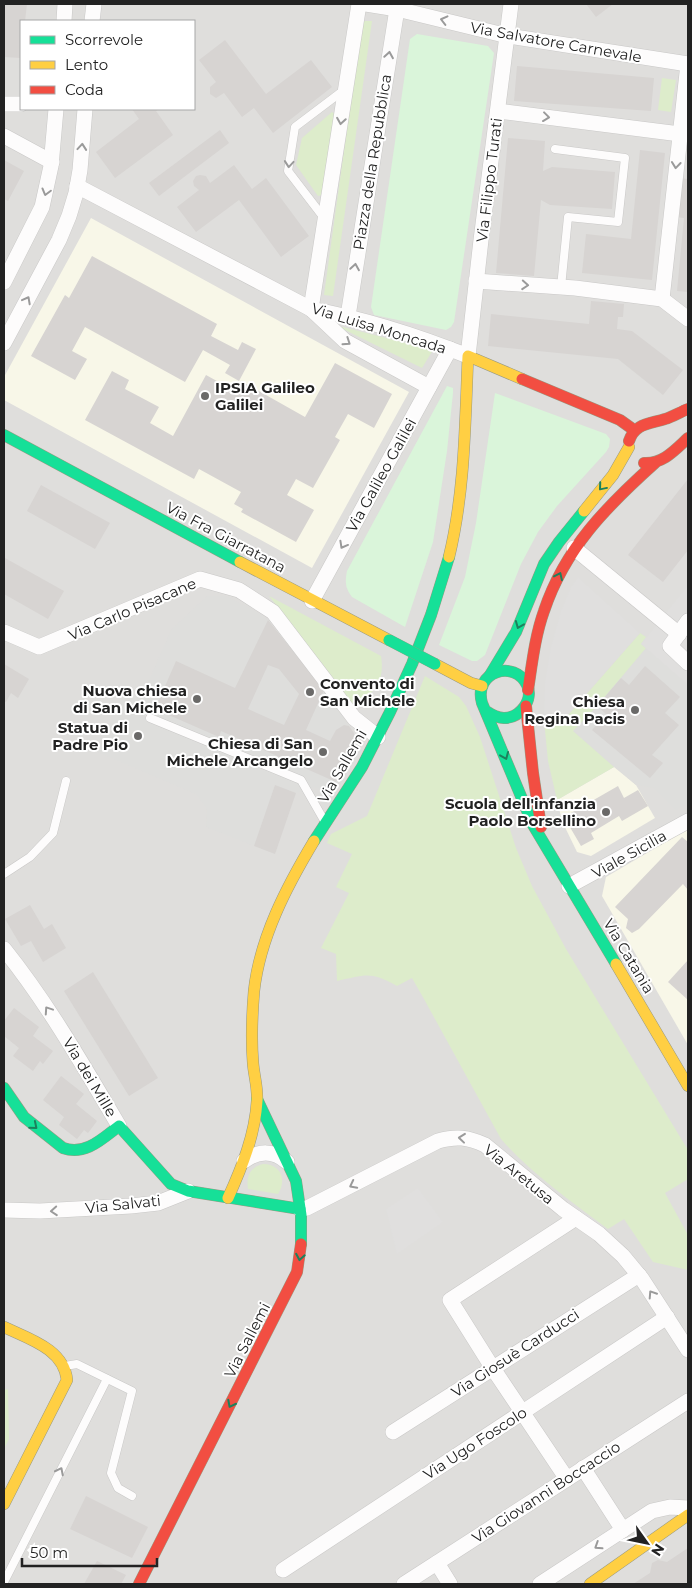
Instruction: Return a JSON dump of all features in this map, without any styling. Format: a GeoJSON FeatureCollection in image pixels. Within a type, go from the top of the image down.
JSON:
{"type":"FeatureCollection","features":[{"type":"Feature","properties":{"kind":"street"},"geometry":{"type":"LineString","coordinates":[[64,20],[65,4]]}},
{"type":"Feature","properties":{"kind":"street"},"geometry":{"type":"LineString","coordinates":[[92,20],[94,4]]}},
{"type":"Feature","properties":{"kind":"street"},"geometry":{"type":"LineString","coordinates":[[359,4],[311,309],[345,341],[429,387]]}},
{"type":"Feature","properties":{"kind":"street","name":"Via Salvatore Carnevale"},"geometry":{"type":"LineString","coordinates":[[366,4],[397,9],[508,36],[688,64]]}},
{"type":"Feature","properties":{"kind":"street","name":"Via Filippo Turati"},"geometry":{"type":"LineString","coordinates":[[468,356],[511,4]]}},
{"type":"Feature","properties":{"kind":"street","name":"Piazza della Repubblica"},"geometry":{"type":"LineString","coordinates":[[348,316],[397,9]]}},
{"type":"Feature","properties":{"kind":"street"},"geometry":{"type":"LineString","coordinates":[[662,299],[688,64]]}},
{"type":"Feature","properties":{"kind":"street"},"geometry":{"type":"LineString","coordinates":[[4,104],[20,104]]}},
{"type":"Feature","properties":{"kind":"street"},"geometry":{"type":"LineString","coordinates":[[4,282],[42,207],[48,187],[52,162],[56,110]]}},
{"type":"Feature","properties":{"kind":"street"},"geometry":{"type":"LineString","coordinates":[[4,343],[59,240],[69,216],[77,186],[85,110]]}},
{"type":"Feature","properties":{"kind":"street"},"geometry":{"type":"LineString","coordinates":[[498,111],[680,134]]}},
{"type":"Feature","properties":{"kind":"street"},"geometry":{"type":"LineString","coordinates":[[4,136],[52,162]]}},
{"type":"Feature","properties":{"kind":"street","name":"Via Luisa Moncada"},"geometry":{"type":"LineString","coordinates":[[77,186],[311,309],[348,316],[450,349],[620,420],[634,430]]}},
{"type":"Feature","properties":{"kind":"street"},"geometry":{"type":"LineString","coordinates":[[476,281],[561,287],[662,299],[688,319]]}},
{"type":"Feature","properties":{"kind":"street","name":"Via Galileo Galilei"},"geometry":{"type":"LineString","coordinates":[[312,600],[450,349]]}},
{"type":"Feature","properties":{"kind":"street","name":"Via Sallemi"},"geometry":{"type":"LineString","coordinates":[[228,1198],[251,1143],[258,1098],[253,1047],[254,995],[261,957],[276,915],[305,856],[349,790],[378,737],[429,623],[449,557],[458,510],[468,356]]}},
{"type":"Feature","properties":{"kind":"street"},"geometry":{"type":"LineString","coordinates":[[490,675],[506,670],[514,672],[526,683],[529,698],[522,712],[515,717],[507,719],[492,716],[486,711],[480,698],[482,686],[516,632],[549,557],[608,481],[624,457],[634,430],[643,424],[669,418],[685,408]]}},
{"type":"Feature","properties":{"kind":"street"},"geometry":{"type":"LineString","coordinates":[[653,423],[665,430]]}},
{"type":"Feature","properties":{"kind":"street","name":"Via Fra Giarratana"},"geometry":{"type":"LineString","coordinates":[[4,435],[312,600],[471,683],[482,686]]}},
{"type":"Feature","properties":{"kind":"street"},"geometry":{"type":"LineString","coordinates":[[528,690],[542,616],[560,574],[574,548],[605,508],[655,463],[662,460],[688,438]]}},
{"type":"Feature","properties":{"kind":"street"},"geometry":{"type":"LineString","coordinates":[[666,455],[670,442]]}},
{"type":"Feature","properties":{"kind":"street"},"geometry":{"type":"LineString","coordinates":[[629,447],[636,459],[642,463],[655,463]]}},
{"type":"Feature","properties":{"kind":"street"},"geometry":{"type":"LineString","coordinates":[[574,548],[679,634]]}},
{"type":"Feature","properties":{"kind":"street","name":"Via Carlo Pisacane"},"geometry":{"type":"LineString","coordinates":[[4,632],[39,647],[200,579],[239,590],[274,612],[354,718],[378,737]]}},
{"type":"Feature","properties":{"kind":"street"},"geometry":{"type":"LineString","coordinates":[[688,621],[670,646],[688,663]]}},
{"type":"Feature","properties":{"kind":"street"},"geometry":{"type":"LineString","coordinates":[[526,706],[543,841]]}},
{"type":"Feature","properties":{"kind":"street","name":"Via Catania"},"geometry":{"type":"LineString","coordinates":[[486,711],[527,813],[688,1086]]}},
{"type":"Feature","properties":{"kind":"street","name":"Viale Sicilia"},"geometry":{"type":"LineString","coordinates":[[569,886],[688,821]]}},
{"type":"Feature","properties":{"kind":"street","name":"Via dei Mille"},"geometry":{"type":"LineString","coordinates":[[4,949],[66,1036],[119,1126],[171,1184],[188,1191]]}},
{"type":"Feature","properties":{"kind":"street"},"geometry":{"type":"LineString","coordinates":[[4,1088],[24,1117],[69,1152],[76,1152],[87,1148],[119,1126]]}},
{"type":"Feature","properties":{"kind":"street","name":"Via Sallemi"},"geometry":{"type":"LineString","coordinates":[[139,1584],[297,1272],[302,1254],[300,1209],[296,1181],[258,1098]]}},
{"type":"Feature","properties":{"kind":"street","name":"Via Aretusa"},"geometry":{"type":"LineString","coordinates":[[300,1209],[307,1208],[438,1141],[452,1137],[463,1137],[485,1145],[556,1203],[599,1234],[623,1256],[638,1274],[688,1350]]}},
{"type":"Feature","properties":{"kind":"street"},"geometry":{"type":"LineString","coordinates":[[244,1161],[252,1154],[271,1152],[288,1162]]}},
{"type":"Feature","properties":{"kind":"street"},"geometry":{"type":"LineString","coordinates":[[188,1191],[300,1209]]}},
{"type":"Feature","properties":{"kind":"street","name":"Via Salvati"},"geometry":{"type":"LineString","coordinates":[[4,1210],[40,1211],[131,1206],[158,1203],[188,1191]]}},
{"type":"Feature","properties":{"kind":"street"},"geometry":{"type":"LineString","coordinates":[[567,1479],[492,1367],[450,1300],[576,1218]]}},
{"type":"Feature","properties":{"kind":"street","name":"Via Giosuè Carducci"},"geometry":{"type":"LineString","coordinates":[[393,1432],[638,1274]]}},
{"type":"Feature","properties":{"kind":"street","name":"Via Ugo Foscolo"},"geometry":{"type":"LineString","coordinates":[[283,1570],[667,1317]]}},
{"type":"Feature","properties":{"kind":"street"},"geometry":{"type":"LineString","coordinates":[[4,1327],[47,1348],[58,1357],[64,1366],[67,1380],[5,1501]]}},
{"type":"Feature","properties":{"kind":"street","name":"Via Giovanni Boccaccio"},"geometry":{"type":"LineString","coordinates":[[404,1584],[688,1401]]}},
{"type":"Feature","properties":{"kind":"street"},"geometry":{"type":"LineString","coordinates":[[583,1468],[622,1530]]}},
{"type":"Feature","properties":{"kind":"street"},"geometry":{"type":"LineString","coordinates":[[540,1584],[652,1511],[670,1507],[688,1508]]}},
{"type":"Feature","properties":{"kind":"street"},"geometry":{"type":"LineString","coordinates":[[590,1584],[688,1515]]}},
{"type":"Feature","properties":{"kind":"street"},"geometry":{"type":"LineString","coordinates":[[436,1563],[450,1584]]}},
{"type":"Feature","properties":{"kind":"lane"},"geometry":{"type":"LineString","coordinates":[[325,220],[288,171],[295,127],[346,88]]}},
{"type":"Feature","properties":{"kind":"lane"},"geometry":{"type":"LineString","coordinates":[[555,149],[625,158],[618,222],[568,217],[561,287]]}},
{"type":"Feature","properties":{"kind":"lane"},"geometry":{"type":"LineString","coordinates":[[150,718],[301,780],[326,824]]}},
{"type":"Feature","properties":{"kind":"lane"},"geometry":{"type":"LineString","coordinates":[[4,874],[30,857],[53,833],[66,781]]}},
{"type":"Feature","properties":{"kind":"lane"},"geometry":{"type":"LineString","coordinates":[[64,1366],[77,1364],[132,1392],[111,1473],[118,1488],[132,1496]]}},
{"type":"Feature","properties":{"kind":"lane"},"geometry":{"type":"LineString","coordinates":[[4,1582],[107,1379]]}},
{"type":"Feature","properties":{"kind":"shaded area"},"geometry":{"type":"Polygon","coordinates":[[[4,4],[688,4],[688,1584],[4,1584],[4,4]]]}},
{"type":"Feature","properties":{"kind":"shaded area","name":"IPSIA Galileo Galilei"},"geometry":{"type":"Polygon","coordinates":[[[91,218],[409,392],[312,568],[4,400],[4,377],[91,218]]]}},
{"type":"Feature","properties":{"kind":"shaded area"},"geometry":{"type":"Polygon","coordinates":[[[578,577],[640,633],[561,723],[544,720],[545,683],[551,647],[561,611],[571,587],[578,577]]]}},
{"type":"Feature","properties":{"kind":"shaded area"},"geometry":{"type":"Polygon","coordinates":[[[688,585],[688,685],[641,644],[688,585]]]}},
{"type":"Feature","properties":{"kind":"shaded area"},"geometry":{"type":"Polygon","coordinates":[[[207,596],[225,596],[259,613],[268,620],[324,690],[354,733],[354,742],[331,794],[315,787],[296,793],[275,854],[206,827],[207,809],[196,794],[98,752],[124,690],[142,696],[171,630],[207,596]]]}},
{"type":"Feature","properties":{"kind":"shaded area"},"geometry":{"type":"Polygon","coordinates":[[[646,648],[688,685],[688,803],[676,810],[654,788],[636,785],[573,731],[597,706],[646,648]]]}},
{"type":"Feature","properties":{"kind":"shaded area","name":"Scuola dell'infanzia Paolo Borsellino"},"geometry":{"type":"Polygon","coordinates":[[[614,767],[636,785],[655,818],[591,856],[577,852],[562,821],[557,800],[614,767]]]}},
{"type":"Feature","properties":{"kind":"shaded area"},"geometry":{"type":"Polygon","coordinates":[[[688,829],[688,1045],[602,896],[606,877],[688,829]]]}},
{"type":"Feature","properties":{"kind":"shaded area"},"geometry":{"type":"Polygon","coordinates":[[[418,1188],[443,1222],[397,1254],[386,1209],[418,1188]]]}},
{"type":"Feature","properties":{"kind":"green space"},"geometry":{"type":"Polygon","coordinates":[[[362,21],[372,21],[333,296],[324,295],[362,21]]]}},
{"type":"Feature","properties":{"kind":"green space"},"geometry":{"type":"Polygon","coordinates":[[[417,34],[488,46],[494,53],[454,322],[446,330],[374,315],[371,307],[410,39],[417,34]]]}},
{"type":"Feature","properties":{"kind":"green space"},"geometry":{"type":"Polygon","coordinates":[[[662,78],[676,80],[671,112],[658,110],[662,78]]]}},
{"type":"Feature","properties":{"kind":"green space"},"geometry":{"type":"Polygon","coordinates":[[[332,112],[335,114],[322,195],[318,196],[296,165],[302,138],[332,112]]]}},
{"type":"Feature","properties":{"kind":"green space"},"geometry":{"type":"Polygon","coordinates":[[[335,325],[433,350],[422,368],[335,325]]]}},
{"type":"Feature","properties":{"kind":"green space"},"geometry":{"type":"Polygon","coordinates":[[[447,386],[453,388],[453,393],[447,451],[433,542],[405,627],[352,597],[346,585],[347,571],[447,386]]]}},
{"type":"Feature","properties":{"kind":"green space"},"geometry":{"type":"Polygon","coordinates":[[[495,393],[606,434],[610,439],[606,452],[557,506],[538,532],[521,564],[485,655],[477,661],[472,661],[439,645],[465,577],[476,523],[495,393]]]}},
{"type":"Feature","properties":{"kind":"green space"},"geometry":{"type":"Polygon","coordinates":[[[269,596],[381,656],[380,680],[373,691],[353,705],[269,596]]]}},
{"type":"Feature","properties":{"kind":"green space"},"geometry":{"type":"Polygon","coordinates":[[[640,633],[646,637],[641,644],[646,648],[597,706],[573,731],[614,767],[557,800],[548,761],[544,720],[561,723],[640,633]]]}},
{"type":"Feature","properties":{"kind":"green space"},"geometry":{"type":"Polygon","coordinates":[[[425,676],[459,697],[466,706],[480,737],[516,848],[532,886],[566,949],[688,1150],[688,1179],[665,1193],[688,1235],[688,1270],[653,1262],[624,1219],[608,1229],[552,1187],[513,1152],[501,1139],[412,978],[397,986],[374,976],[355,977],[337,981],[336,954],[321,948],[349,893],[336,887],[352,854],[327,843],[331,834],[367,816],[425,676]]]}},
{"type":"Feature","properties":{"kind":"green space"},"geometry":{"type":"Polygon","coordinates":[[[263,1164],[274,1167],[281,1174],[282,1183],[278,1194],[248,1189],[248,1176],[255,1167],[263,1164]]]}},
{"type":"Feature","properties":{"kind":"green space"},"geometry":{"type":"Polygon","coordinates":[[[8,1389],[9,1439],[4,1449],[4,1390],[8,1389]]]}},
{"type":"Feature","properties":{"kind":"building"},"geometry":{"type":"Polygon","coordinates":[[[4,4],[27,4],[25,20],[20,20],[20,58],[4,57],[4,4]]]}},
{"type":"Feature","properties":{"kind":"building"},"geometry":{"type":"Polygon","coordinates":[[[586,4],[613,4],[596,17],[586,4]]]}},
{"type":"Feature","properties":{"kind":"building"},"geometry":{"type":"Polygon","coordinates":[[[225,40],[266,94],[311,60],[332,87],[273,133],[254,108],[242,117],[224,93],[216,98],[210,94],[210,87],[216,82],[199,60],[225,40]]]}},
{"type":"Feature","properties":{"kind":"building"},"geometry":{"type":"Polygon","coordinates":[[[517,66],[654,78],[651,111],[514,101],[517,66]]]}},
{"type":"Feature","properties":{"kind":"building"},"geometry":{"type":"Polygon","coordinates":[[[133,110],[158,110],[156,111],[173,135],[115,178],[96,152],[139,119],[133,110]]]}},
{"type":"Feature","properties":{"kind":"building"},"geometry":{"type":"Polygon","coordinates":[[[220,130],[229,143],[159,196],[149,183],[220,130]]]}},
{"type":"Feature","properties":{"kind":"building"},"geometry":{"type":"Polygon","coordinates":[[[508,138],[545,141],[543,171],[552,167],[615,172],[612,209],[550,205],[541,200],[534,276],[496,273],[508,138]]]}},
{"type":"Feature","properties":{"kind":"building"},"geometry":{"type":"Polygon","coordinates":[[[640,150],[665,153],[652,280],[582,273],[586,234],[631,239],[640,150]]]}},
{"type":"Feature","properties":{"kind":"building"},"geometry":{"type":"Polygon","coordinates":[[[4,160],[24,171],[8,201],[4,199],[4,160]]]}},
{"type":"Feature","properties":{"kind":"building"},"geometry":{"type":"Polygon","coordinates":[[[234,165],[252,189],[266,178],[309,236],[281,257],[239,200],[196,232],[177,207],[199,190],[194,186],[193,181],[196,176],[206,176],[210,183],[234,165]]]}},
{"type":"Feature","properties":{"kind":"building"},"geometry":{"type":"Polygon","coordinates":[[[680,178],[688,179],[688,292],[677,291],[684,218],[676,217],[680,178]]]}},
{"type":"Feature","properties":{"kind":"building"},"geometry":{"type":"Polygon","coordinates":[[[92,256],[217,324],[211,336],[238,350],[242,342],[256,349],[239,381],[225,373],[230,365],[203,350],[185,382],[85,327],[72,351],[87,359],[75,380],[31,356],[65,295],[69,298],[92,256]]]}},
{"type":"Feature","properties":{"kind":"building"},"geometry":{"type":"Polygon","coordinates":[[[591,301],[624,304],[623,317],[618,317],[617,329],[632,331],[683,370],[663,395],[618,359],[488,346],[491,314],[589,324],[591,301]]]}},
{"type":"Feature","properties":{"kind":"building"},"geometry":{"type":"Polygon","coordinates":[[[335,363],[392,394],[374,428],[348,414],[335,437],[340,440],[313,488],[296,479],[287,495],[314,510],[296,542],[241,512],[243,509],[234,504],[241,492],[199,469],[194,479],[85,420],[112,371],[129,380],[125,389],[159,407],[150,423],[173,436],[206,375],[235,391],[241,381],[305,417],[335,363]]]}},
{"type":"Feature","properties":{"kind":"building"},"geometry":{"type":"Polygon","coordinates":[[[688,479],[688,550],[663,582],[628,555],[688,479]]]}},
{"type":"Feature","properties":{"kind":"building"},"geometry":{"type":"Polygon","coordinates":[[[41,485],[110,523],[95,549],[27,511],[41,485]]]}},
{"type":"Feature","properties":{"kind":"building"},"geometry":{"type":"Polygon","coordinates":[[[5,558],[64,591],[48,619],[4,594],[5,558]]]}},
{"type":"Feature","properties":{"kind":"building"},"geometry":{"type":"Polygon","coordinates":[[[268,620],[324,690],[306,730],[330,741],[336,730],[344,725],[349,726],[354,733],[354,742],[336,782],[221,731],[219,737],[155,709],[176,661],[235,688],[268,620]],[[268,665],[248,709],[284,725],[299,694],[279,669],[268,665]]]}},
{"type":"Feature","properties":{"kind":"building"},"geometry":{"type":"Polygon","coordinates":[[[4,664],[29,679],[18,698],[11,693],[6,702],[4,701],[4,664]]]}},
{"type":"Feature","properties":{"kind":"building","name":"Chiesa Regina Pacis"},"geometry":{"type":"Polygon","coordinates":[[[645,666],[680,697],[665,713],[679,725],[652,755],[663,763],[650,778],[592,730],[606,714],[597,706],[621,678],[629,685],[645,666]]]}},
{"type":"Feature","properties":{"kind":"building"},"geometry":{"type":"Polygon","coordinates":[[[275,785],[296,793],[275,854],[254,846],[275,785]]]}},
{"type":"Feature","properties":{"kind":"building"},"geometry":{"type":"Polygon","coordinates":[[[618,786],[624,798],[638,790],[648,806],[622,821],[619,816],[591,833],[594,839],[581,846],[564,817],[618,786]]]}},
{"type":"Feature","properties":{"kind":"building"},"geometry":{"type":"Polygon","coordinates":[[[682,837],[688,842],[688,890],[683,884],[639,929],[632,933],[626,928],[628,919],[615,907],[682,837]]]}},
{"type":"Feature","properties":{"kind":"building"},"geometry":{"type":"Polygon","coordinates":[[[30,905],[44,929],[52,924],[66,948],[43,962],[31,941],[21,946],[5,919],[30,905]]]}},
{"type":"Feature","properties":{"kind":"building"},"geometry":{"type":"Polygon","coordinates":[[[688,960],[688,1000],[668,982],[688,960]]]}},
{"type":"Feature","properties":{"kind":"building"},"geometry":{"type":"Polygon","coordinates":[[[93,972],[158,1078],[129,1096],[64,991],[93,972]]]}},
{"type":"Feature","properties":{"kind":"building"},"geometry":{"type":"Polygon","coordinates":[[[14,1008],[39,1027],[33,1036],[53,1051],[43,1064],[40,1061],[33,1071],[13,1056],[19,1048],[4,1036],[4,1021],[14,1008]]]}},
{"type":"Feature","properties":{"kind":"building"},"geometry":{"type":"Polygon","coordinates":[[[61,1076],[84,1094],[76,1104],[97,1121],[88,1133],[84,1130],[77,1139],[59,1125],[64,1117],[43,1100],[61,1076]]]}},
{"type":"Feature","properties":{"kind":"building"},"geometry":{"type":"Polygon","coordinates":[[[86,1496],[148,1527],[132,1558],[70,1529],[86,1496]]]}},
{"type":"Feature","properties":{"kind":"building"},"geometry":{"type":"Polygon","coordinates":[[[688,1548],[688,1584],[633,1584],[650,1573],[652,1563],[658,1560],[667,1562],[688,1548]]]}},
{"type":"Feature","properties":{"kind":"building"},"geometry":{"type":"Polygon","coordinates":[[[97,1561],[126,1575],[121,1584],[84,1584],[97,1561]]]}},
{"type":"Feature","properties":{"kind":"traffic: fast"},"geometry":{"type":"LineString","coordinates":[[4,435],[240,562]]}},
{"type":"Feature","properties":{"kind":"traffic: fast"},"geometry":{"type":"LineString","coordinates":[[490,675],[516,632],[544,564],[584,511]]}},
{"type":"Feature","properties":{"kind":"traffic: fast"},"geometry":{"type":"LineString","coordinates":[[314,841],[362,767],[390,712],[412,664],[431,615],[449,557]]}},
{"type":"Feature","properties":{"kind":"traffic: fast"},"geometry":{"type":"LineString","coordinates":[[389,640],[435,664]]}},
{"type":"Feature","properties":{"kind":"traffic: fast"},"geometry":{"type":"LineString","coordinates":[[486,711],[504,718],[520,712],[529,696],[527,685],[521,677],[514,672],[505,671],[489,676],[481,692],[482,703],[533,825],[616,964]]}},
{"type":"Feature","properties":{"kind":"traffic: fast"},"geometry":{"type":"LineString","coordinates":[[4,1088],[24,1117],[63,1148],[71,1150],[86,1148],[100,1141],[119,1126],[171,1184],[188,1191],[300,1209]]}},
{"type":"Feature","properties":{"kind":"traffic: fast"},"geometry":{"type":"LineString","coordinates":[[257,1099],[296,1181],[301,1215],[301,1244]]}},
{"type":"Feature","properties":{"kind":"traffic: slow"},"geometry":{"type":"LineString","coordinates":[[449,557],[461,482],[468,356],[522,379]]}},
{"type":"Feature","properties":{"kind":"traffic: slow"},"geometry":{"type":"LineString","coordinates":[[584,511],[613,475],[629,447]]}},
{"type":"Feature","properties":{"kind":"traffic: slow"},"geometry":{"type":"LineString","coordinates":[[240,562],[389,640]]}},
{"type":"Feature","properties":{"kind":"traffic: slow"},"geometry":{"type":"LineString","coordinates":[[435,664],[471,683],[482,686]]}},
{"type":"Feature","properties":{"kind":"traffic: slow"},"geometry":{"type":"LineString","coordinates":[[228,1198],[247,1151],[256,1114],[257,1096],[253,1063],[252,1027],[257,971],[276,913],[314,841]]}},
{"type":"Feature","properties":{"kind":"traffic: slow"},"geometry":{"type":"LineString","coordinates":[[616,964],[688,1086]]}},
{"type":"Feature","properties":{"kind":"traffic: slow"},"geometry":{"type":"LineString","coordinates":[[4,1327],[44,1346],[59,1360],[67,1380],[4,1504]]}},
{"type":"Feature","properties":{"kind":"traffic: slow"},"geometry":{"type":"LineString","coordinates":[[590,1584],[688,1515]]}},
{"type":"Feature","properties":{"kind":"traffic: jam"},"geometry":{"type":"LineString","coordinates":[[522,379],[620,420],[634,430]]}},
{"type":"Feature","properties":{"kind":"traffic: jam"},"geometry":{"type":"LineString","coordinates":[[629,441],[639,427],[668,418],[688,409]]}},
{"type":"Feature","properties":{"kind":"traffic: jam"},"geometry":{"type":"LineString","coordinates":[[644,463],[663,459],[688,438]]}},
{"type":"Feature","properties":{"kind":"traffic: jam"},"geometry":{"type":"LineString","coordinates":[[528,690],[538,630],[553,588],[563,567],[604,512],[655,463]]}},
{"type":"Feature","properties":{"kind":"traffic: jam"},"geometry":{"type":"LineString","coordinates":[[526,706],[541,827]]}},
{"type":"Feature","properties":{"kind":"traffic: jam"},"geometry":{"type":"LineString","coordinates":[[139,1584],[297,1272],[301,1244]]}},
{"type":"Feature","properties":{"kind":"place","name":"IPSIA Galileo Galilei"},"geometry":{"type":"Point","coordinates":[205,396]}},
{"type":"Feature","properties":{"kind":"place","name":"Convento di San Michele"},"geometry":{"type":"Point","coordinates":[310,692]}},
{"type":"Feature","properties":{"kind":"place","name":"Nuova chiesa di San Michele"},"geometry":{"type":"Point","coordinates":[197,699]}},
{"type":"Feature","properties":{"kind":"place","name":"Chiesa Regina Pacis"},"geometry":{"type":"Point","coordinates":[635,710]}},
{"type":"Feature","properties":{"kind":"place","name":"Statua di Padre Pio"},"geometry":{"type":"Point","coordinates":[138,736]}},
{"type":"Feature","properties":{"kind":"place","name":"Chiesa di San Michele Arcangelo"},"geometry":{"type":"Point","coordinates":[323,752]}},
{"type":"Feature","properties":{"kind":"place","name":"Scuola dell'infanzia Paolo Borsellino"},"geometry":{"type":"Point","coordinates":[606,812]}}]}
